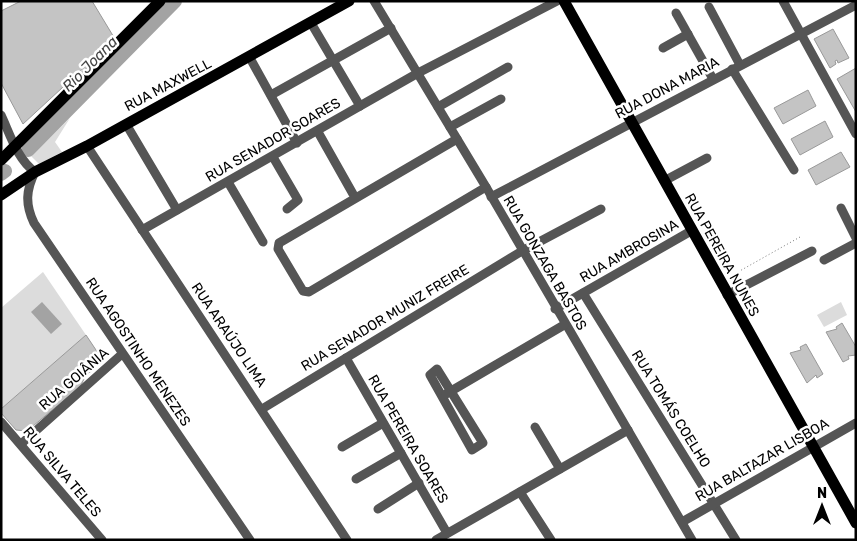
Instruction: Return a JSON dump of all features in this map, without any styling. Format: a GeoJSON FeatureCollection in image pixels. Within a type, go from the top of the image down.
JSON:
{"type":"FeatureCollection","features":[{"type":"Feature","properties":{"kind":"main road"},"geometry":{"type":"LineString","coordinates":[[1,160],[17,148],[160,1]]}},
{"type":"Feature","properties":{"kind":"main road","name":"RUA MAXWELL"},"geometry":{"type":"LineString","coordinates":[[1,195],[35,172],[250,58],[349,1]]}},
{"type":"Feature","properties":{"kind":"main road","name":"RUA PEREIRA NUNES"},"geometry":{"type":"LineString","coordinates":[[564,1],[856,523]]}},
{"type":"Feature","properties":{"kind":"street","name":"RUA GONZAGA BASTOS"},"geometry":{"type":"LineString","coordinates":[[374,1],[486,187],[564,325],[692,540]]}},
{"type":"Feature","properties":{"kind":"street","name":"RUA SENADOR SOARES"},"geometry":{"type":"LineString","coordinates":[[142,230],[318,132],[418,73],[557,1]]}},
{"type":"Feature","properties":{"kind":"street"},"geometry":{"type":"LineString","coordinates":[[783,1],[856,134]]}},
{"type":"Feature","properties":{"kind":"street","name":"RUA DONA MARIA"},"geometry":{"type":"LineString","coordinates":[[491,196],[856,4]]}},
{"type":"Feature","properties":{"kind":"street"},"geometry":{"type":"LineString","coordinates":[[709,7],[736,67],[794,170]]}},
{"type":"Feature","properties":{"kind":"street"},"geometry":{"type":"LineString","coordinates":[[676,13],[712,79]]}},
{"type":"Feature","properties":{"kind":"street"},"geometry":{"type":"LineString","coordinates":[[311,23],[360,106]]}},
{"type":"Feature","properties":{"kind":"street"},"geometry":{"type":"LineString","coordinates":[[271,96],[391,28]]}},
{"type":"Feature","properties":{"kind":"street"},"geometry":{"type":"LineString","coordinates":[[663,48],[688,34]]}},
{"type":"Feature","properties":{"kind":"street"},"geometry":{"type":"LineString","coordinates":[[250,58],[297,143]]}},
{"type":"Feature","properties":{"kind":"street"},"geometry":{"type":"LineString","coordinates":[[438,107],[508,67]]}},
{"type":"Feature","properties":{"kind":"street"},"geometry":{"type":"LineString","coordinates":[[450,127],[501,99]]}},
{"type":"Feature","properties":{"kind":"street"},"geometry":{"type":"LineString","coordinates":[[1,115],[27,165],[35,172]]}},
{"type":"Feature","properties":{"kind":"street"},"geometry":{"type":"LineString","coordinates":[[126,124],[177,210]]}},
{"type":"Feature","properties":{"kind":"street"},"geometry":{"type":"LineString","coordinates":[[318,132],[353,194]]}},
{"type":"Feature","properties":{"kind":"street"},"geometry":{"type":"LineString","coordinates":[[457,139],[279,243],[278,249],[283,258],[303,291],[309,292],[486,187]]}},
{"type":"Feature","properties":{"kind":"street","name":"RUA ARAÚJO LIMA"},"geometry":{"type":"LineString","coordinates":[[87,146],[347,540]]}},
{"type":"Feature","properties":{"kind":"street"},"geometry":{"type":"LineString","coordinates":[[273,157],[298,201],[287,209]]}},
{"type":"Feature","properties":{"kind":"street"},"geometry":{"type":"LineString","coordinates":[[664,181],[707,158]]}},
{"type":"Feature","properties":{"kind":"street","name":"RUA AGOSTINHO MENEZES"},"geometry":{"type":"LineString","coordinates":[[35,172],[27,196],[30,213],[122,354],[250,540]]}},
{"type":"Feature","properties":{"kind":"street"},"geometry":{"type":"LineString","coordinates":[[228,182],[263,242]]}},
{"type":"Feature","properties":{"kind":"street"},"geometry":{"type":"LineString","coordinates":[[841,208],[856,238]]}},
{"type":"Feature","properties":{"kind":"street","name":"RUA SENADOR MUNIZ FREIRE"},"geometry":{"type":"LineString","coordinates":[[262,409],[522,251],[601,209]]}},
{"type":"Feature","properties":{"kind":"street","name":"RUA AMBROSINA"},"geometry":{"type":"LineString","coordinates":[[555,309],[691,231]]}},
{"type":"Feature","properties":{"kind":"street"},"geometry":{"type":"LineString","coordinates":[[824,260],[856,243]]}},
{"type":"Feature","properties":{"kind":"street"},"geometry":{"type":"LineString","coordinates":[[727,295],[812,251]]}},
{"type":"Feature","properties":{"kind":"street","name":"RUA TOMÁS COELHO"},"geometry":{"type":"LineString","coordinates":[[583,293],[736,540]]}},
{"type":"Feature","properties":{"kind":"street"},"geometry":{"type":"LineString","coordinates":[[441,396],[564,325]]}},
{"type":"Feature","properties":{"kind":"street","name":"RUA GOIÂNIA"},"geometry":{"type":"LineString","coordinates":[[21,444],[122,354]]}},
{"type":"Feature","properties":{"kind":"street","name":"RUA PEREIRA SOARES"},"geometry":{"type":"LineString","coordinates":[[346,358],[448,533]]}},
{"type":"Feature","properties":{"kind":"street"},"geometry":{"type":"LineString","coordinates":[[439,369],[450,390],[482,445],[471,450],[430,373],[439,369]]}},
{"type":"Feature","properties":{"kind":"street","name":"RUA SILVA TELES"},"geometry":{"type":"LineString","coordinates":[[1,422],[102,540]]}},
{"type":"Feature","properties":{"kind":"street"},"geometry":{"type":"LineString","coordinates":[[342,447],[383,423]]}},
{"type":"Feature","properties":{"kind":"street","name":"RUA BALTAZAR LISBOA"},"geometry":{"type":"LineString","coordinates":[[682,522],[856,423]]}},
{"type":"Feature","properties":{"kind":"street"},"geometry":{"type":"LineString","coordinates":[[535,427],[560,469]]}},
{"type":"Feature","properties":{"kind":"street"},"geometry":{"type":"LineString","coordinates":[[436,540],[628,430]]}},
{"type":"Feature","properties":{"kind":"street"},"geometry":{"type":"LineString","coordinates":[[356,479],[401,453]]}},
{"type":"Feature","properties":{"kind":"street"},"geometry":{"type":"LineString","coordinates":[[378,508],[418,483]]}},
{"type":"Feature","properties":{"kind":"street"},"geometry":{"type":"LineString","coordinates":[[520,492],[548,539]]}},
{"type":"Feature","properties":{"kind":"path"},"geometry":{"type":"LineString","coordinates":[[720,282],[800,237]]}},
{"type":"Feature","properties":{"kind":"shaded area"},"geometry":{"type":"Polygon","coordinates":[[[70,118],[55,142],[62,152],[39,164],[31,156],[70,118]]]}},
{"type":"Feature","properties":{"kind":"shaded area"},"geometry":{"type":"Polygon","coordinates":[[[43,272],[86,335],[1,409],[1,308],[43,272]]]}},
{"type":"Feature","properties":{"kind":"shaded area"},"geometry":{"type":"Polygon","coordinates":[[[42,302],[62,324],[51,334],[31,312],[42,302]]]}},
{"type":"Feature","properties":{"kind":"shaded area"},"geometry":{"type":"Polygon","coordinates":[[[841,302],[847,315],[824,327],[817,315],[841,302]]]}},
{"type":"Feature","properties":{"kind":"building"},"geometry":{"type":"Polygon","coordinates":[[[21,1],[92,1],[115,39],[23,124],[1,83],[1,11],[21,1]]]}},
{"type":"Feature","properties":{"kind":"building"},"geometry":{"type":"Polygon","coordinates":[[[833,29],[849,58],[838,63],[837,60],[835,61],[836,64],[830,68],[814,39],[833,29]]]}},
{"type":"Feature","properties":{"kind":"building"},"geometry":{"type":"Polygon","coordinates":[[[856,68],[856,112],[837,79],[856,68]]]}},
{"type":"Feature","properties":{"kind":"building"},"geometry":{"type":"Polygon","coordinates":[[[808,90],[816,106],[783,124],[774,108],[808,90]]]}},
{"type":"Feature","properties":{"kind":"building"},"geometry":{"type":"Polygon","coordinates":[[[825,121],[833,137],[800,155],[791,139],[825,121]]]}},
{"type":"Feature","properties":{"kind":"building"},"geometry":{"type":"Polygon","coordinates":[[[841,152],[850,167],[816,185],[808,170],[841,152]]]}},
{"type":"Feature","properties":{"kind":"building"},"geometry":{"type":"Polygon","coordinates":[[[842,323],[856,347],[856,355],[848,356],[849,359],[843,362],[826,332],[837,329],[836,327],[842,323]]]}},
{"type":"Feature","properties":{"kind":"building"},"geometry":{"type":"Polygon","coordinates":[[[86,335],[102,359],[91,368],[93,370],[86,375],[80,387],[27,431],[16,430],[1,413],[1,409],[86,335]]]}},
{"type":"Feature","properties":{"kind":"building"},"geometry":{"type":"Polygon","coordinates":[[[806,344],[823,374],[817,378],[816,375],[807,383],[790,353],[801,350],[800,347],[806,344]]]}},
{"type":"Feature","properties":{"kind":"waterway","name":"Rio Joana"},"geometry":{"type":"LineString","coordinates":[[28,150],[175,1]]}},
{"type":"Feature","properties":{"kind":"waterway","name":"Rio Joana"},"geometry":{"type":"LineString","coordinates":[[1,174],[5,171]]}}]}
